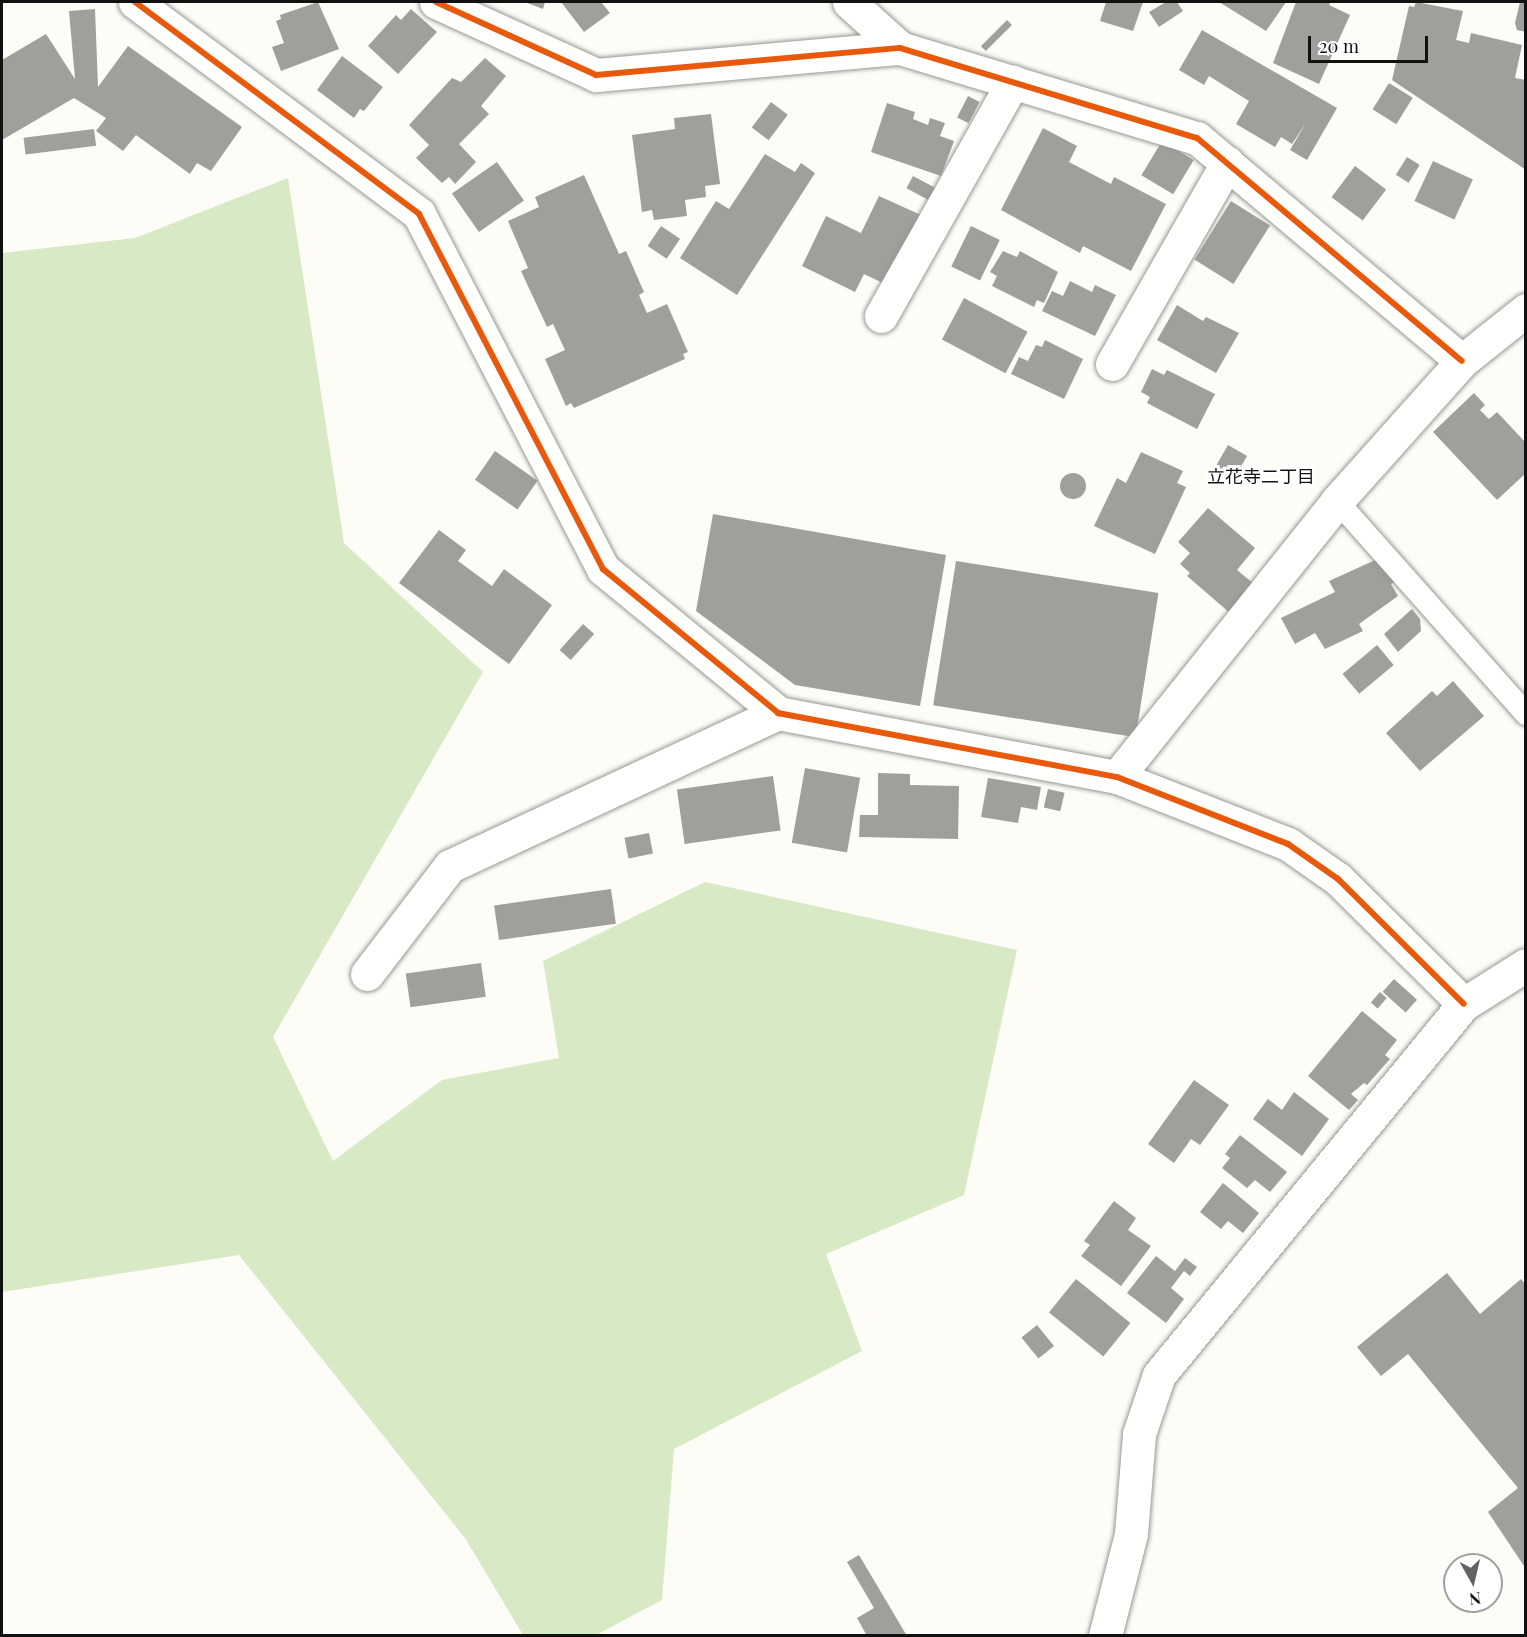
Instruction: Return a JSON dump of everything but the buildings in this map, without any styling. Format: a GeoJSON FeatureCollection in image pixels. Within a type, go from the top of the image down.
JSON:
{"type":"FeatureCollection","features":[{"type":"Feature","properties":{"kind":"street"},"geometry":{"type":"LineString","coordinates":[[135,2],[419,214],[603,569],[778,713],[1117,777],[1288,844],[1338,879],[1464,1004]]}},
{"type":"Feature","properties":{"kind":"street"},"geometry":{"type":"LineString","coordinates":[[436,2],[596,75],[900,48],[1197,138],[1462,361]]}},
{"type":"Feature","properties":{"kind":"street"},"geometry":{"type":"LineString","coordinates":[[849,2],[900,48]]}},
{"type":"Feature","properties":{"kind":"street"},"geometry":{"type":"LineString","coordinates":[[881,316],[1014,82]]}},
{"type":"Feature","properties":{"kind":"street"},"geometry":{"type":"LineString","coordinates":[[1112,364],[1227,163]]}},
{"type":"Feature","properties":{"kind":"street"},"geometry":{"type":"LineString","coordinates":[[1117,777],[1337,501],[1462,361],[1526,310]]}},
{"type":"Feature","properties":{"kind":"street"},"geometry":{"type":"LineString","coordinates":[[367,974],[450,866],[778,713]]}},
{"type":"Feature","properties":{"kind":"street"},"geometry":{"type":"LineString","coordinates":[[1105,1635],[1131,1534],[1139,1434],[1159,1375],[1464,1004],[1526,965]]}},
{"type":"Feature","properties":{"kind":"lane"},"geometry":{"type":"LineString","coordinates":[[1337,501],[1526,714]]}},
{"type":"Feature","properties":{"kind":"green space"},"geometry":{"type":"Polygon","coordinates":[[[288,178],[344,543],[483,672],[273,1037],[333,1161],[442,1080],[559,1058],[543,961],[705,882],[1017,950],[964,1195],[826,1254],[862,1351],[674,1449],[662,1600],[596,1635],[523,1635],[465,1538],[239,1255],[2,1292],[2,253],[135,238],[288,178]]]}},
{"type":"Feature","properties":{"kind":"cycle path"},"geometry":{"type":"LineString","coordinates":[[135,2],[419,214],[603,569],[778,713],[1117,777],[1288,844],[1338,879],[1464,1004]]}},
{"type":"Feature","properties":{"kind":"cycle path"},"geometry":{"type":"LineString","coordinates":[[436,2],[596,75],[900,48],[1197,138],[1462,361]]}},
{"type":"Feature","properties":{"kind":"district","name":"立花寺二丁目"},"geometry":{"type":"Point","coordinates":[1261,476]}}]}
